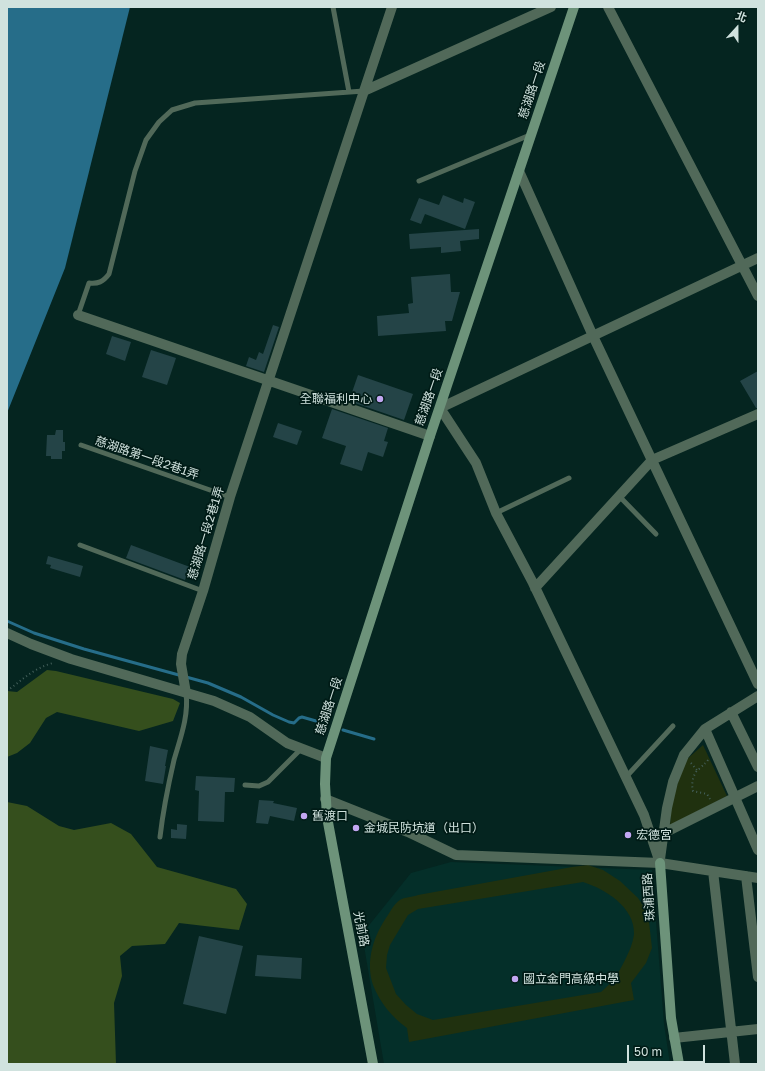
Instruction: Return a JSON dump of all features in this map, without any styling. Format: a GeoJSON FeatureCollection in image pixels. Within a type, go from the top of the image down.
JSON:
{"type":"FeatureCollection","features":[{"type":"Feature","properties":{"kind":"main road","name":"慈湖路一段"},"geometry":{"type":"LineString","coordinates":[[325,800],[326,758],[430,436],[574,7]]}},
{"type":"Feature","properties":{"kind":"main road","name":"光前路"},"geometry":{"type":"LineString","coordinates":[[325,800],[373,1064]]}},
{"type":"Feature","properties":{"kind":"main road","name":"珠浦西路"},"geometry":{"type":"LineString","coordinates":[[660,863],[671,1018],[679,1064]]}},
{"type":"Feature","properties":{"kind":"street","name":"慈湖路一段2巷1弄"},"geometry":{"type":"LineString","coordinates":[[185,689],[182,671],[182,654],[203,591],[230,497],[392,7]]}},
{"type":"Feature","properties":{"kind":"street"},"geometry":{"type":"LineString","coordinates":[[364,91],[551,7]]}},
{"type":"Feature","properties":{"kind":"street"},"geometry":{"type":"LineString","coordinates":[[608,7],[758,296]]}},
{"type":"Feature","properties":{"kind":"street"},"geometry":{"type":"LineString","coordinates":[[519,171],[593,336],[728,624],[758,684]]}},
{"type":"Feature","properties":{"kind":"street"},"geometry":{"type":"LineString","coordinates":[[660,863],[644,815],[535,588],[496,513],[476,463],[440,408],[758,258]]}},
{"type":"Feature","properties":{"kind":"street"},"geometry":{"type":"LineString","coordinates":[[78,315],[430,436]]}},
{"type":"Feature","properties":{"kind":"street"},"geometry":{"type":"LineString","coordinates":[[535,588],[652,460],[758,414]]}},
{"type":"Feature","properties":{"kind":"street"},"geometry":{"type":"LineString","coordinates":[[7,633],[71,659],[185,689],[240,712],[279,738],[301,749],[326,758]]}},
{"type":"Feature","properties":{"kind":"street","name":"珠浦西路"},"geometry":{"type":"LineString","coordinates":[[660,863],[667,808],[673,782],[684,755],[705,729],[758,696]]}},
{"type":"Feature","properties":{"kind":"street"},"geometry":{"type":"LineString","coordinates":[[731,712],[758,767]]}},
{"type":"Feature","properties":{"kind":"street"},"geometry":{"type":"LineString","coordinates":[[705,729],[758,850]]}},
{"type":"Feature","properties":{"kind":"street"},"geometry":{"type":"LineString","coordinates":[[664,833],[758,786]]}},
{"type":"Feature","properties":{"kind":"street"},"geometry":{"type":"LineString","coordinates":[[325,800],[408,832],[456,855],[660,863],[758,878]]}},
{"type":"Feature","properties":{"kind":"street"},"geometry":{"type":"LineString","coordinates":[[713,871],[735,1064]]}},
{"type":"Feature","properties":{"kind":"street"},"geometry":{"type":"LineString","coordinates":[[746,876],[758,977]]}},
{"type":"Feature","properties":{"kind":"street"},"geometry":{"type":"LineString","coordinates":[[674,1038],[758,1029]]}},
{"type":"Feature","properties":{"kind":"lane"},"geometry":{"type":"LineString","coordinates":[[333,7],[349,92]]}},
{"type":"Feature","properties":{"kind":"lane"},"geometry":{"type":"LineString","coordinates":[[78,315],[89,283],[100,283],[105,280],[109,274],[135,171],[146,140],[159,122],[172,110],[195,103],[364,91]]}},
{"type":"Feature","properties":{"kind":"lane"},"geometry":{"type":"LineString","coordinates":[[419,181],[531,135]]}},
{"type":"Feature","properties":{"kind":"lane","name":"慈湖路第一段2巷1弄"},"geometry":{"type":"LineString","coordinates":[[80,445],[230,497]]}},
{"type":"Feature","properties":{"kind":"lane"},"geometry":{"type":"LineString","coordinates":[[496,513],[569,478]]}},
{"type":"Feature","properties":{"kind":"lane"},"geometry":{"type":"LineString","coordinates":[[619,496],[656,534]]}},
{"type":"Feature","properties":{"kind":"lane"},"geometry":{"type":"LineString","coordinates":[[80,545],[203,591]]}},
{"type":"Feature","properties":{"kind":"lane"},"geometry":{"type":"LineString","coordinates":[[160,837],[166,798],[186,714],[185,689]]}},
{"type":"Feature","properties":{"kind":"lane"},"geometry":{"type":"LineString","coordinates":[[626,777],[673,726]]}},
{"type":"Feature","properties":{"kind":"lane"},"geometry":{"type":"LineString","coordinates":[[245,785],[263,786],[301,749]]}},
{"type":"Feature","properties":{"kind":"path"},"geometry":{"type":"LineString","coordinates":[[7,691],[31,672],[42,666],[71,659]]}},
{"type":"Feature","properties":{"kind":"path"},"geometry":{"type":"LineString","coordinates":[[709,759],[705,765],[697,770],[691,785],[693,791],[707,794],[713,803]]}},
{"type":"Feature","properties":{"kind":"shaded area"},"geometry":{"type":"Polygon","coordinates":[[[703,745],[727,796],[670,826],[671,809],[676,788],[686,760],[703,745]]]}},
{"type":"Feature","properties":{"kind":"shaded area","name":"國立金門高級中學"},"geometry":{"type":"Polygon","coordinates":[[[451,862],[652,870],[664,1024],[670,1064],[384,1064],[362,934],[411,873],[451,862]]]}},
{"type":"Feature","properties":{"kind":"shaded area"},"geometry":{"type":"Polygon","coordinates":[[[588,865],[603,870],[620,881],[638,898],[648,913],[652,948],[646,963],[631,983],[634,1000],[409,1042],[407,1028],[391,1014],[376,992],[373,985],[370,966],[372,948],[375,939],[396,903],[404,898],[418,895],[588,865]],[[583,882],[418,909],[408,915],[390,945],[387,955],[386,968],[396,994],[417,1014],[433,1020],[601,992],[620,970],[633,941],[634,934],[630,915],[624,908],[609,894],[583,882]]]}},
{"type":"Feature","properties":{"kind":"green space"},"geometry":{"type":"Polygon","coordinates":[[[47,670],[173,699],[180,703],[173,721],[139,731],[57,712],[46,718],[30,743],[17,753],[7,757],[7,691],[17,692],[47,670]]]}},
{"type":"Feature","properties":{"kind":"green space"},"geometry":{"type":"Polygon","coordinates":[[[7,802],[27,806],[59,826],[74,830],[111,823],[131,834],[157,867],[236,889],[247,904],[239,930],[179,923],[165,944],[132,946],[120,956],[122,976],[114,1003],[116,1064],[7,1064],[7,802]]]}},
{"type":"Feature","properties":{"kind":"water"},"geometry":{"type":"Polygon","coordinates":[[[7,7],[130,7],[65,268],[7,413],[7,7]]]}},
{"type":"Feature","properties":{"kind":"building"},"geometry":{"type":"Polygon","coordinates":[[[443,195],[463,203],[464,198],[475,202],[465,229],[425,214],[421,224],[410,220],[419,198],[439,205],[443,195]]]}},
{"type":"Feature","properties":{"kind":"building"},"geometry":{"type":"Polygon","coordinates":[[[479,229],[479,239],[460,241],[461,251],[441,253],[441,247],[410,249],[409,234],[479,229]]]}},
{"type":"Feature","properties":{"kind":"building"},"geometry":{"type":"Polygon","coordinates":[[[450,274],[451,292],[460,292],[452,321],[445,321],[446,331],[378,336],[377,316],[409,313],[408,304],[413,303],[411,277],[450,274]]]}},
{"type":"Feature","properties":{"kind":"building"},"geometry":{"type":"Polygon","coordinates":[[[273,325],[279,327],[264,372],[246,366],[249,357],[256,360],[259,352],[263,354],[273,325]]]}},
{"type":"Feature","properties":{"kind":"building"},"geometry":{"type":"Polygon","coordinates":[[[112,336],[131,342],[125,361],[106,354],[112,336]]]}},
{"type":"Feature","properties":{"kind":"building"},"geometry":{"type":"Polygon","coordinates":[[[151,350],[176,358],[167,385],[142,377],[151,350]]]}},
{"type":"Feature","properties":{"kind":"building"},"geometry":{"type":"Polygon","coordinates":[[[758,371],[758,408],[756,408],[740,381],[758,371]]]}},
{"type":"Feature","properties":{"kind":"building","name":"全聯福利中心"},"geometry":{"type":"Polygon","coordinates":[[[358,375],[413,394],[404,420],[349,401],[358,375]]]}},
{"type":"Feature","properties":{"kind":"building"},"geometry":{"type":"Polygon","coordinates":[[[332,409],[388,428],[384,441],[388,442],[383,457],[368,452],[362,471],[340,464],[346,446],[322,438],[332,409]]]}},
{"type":"Feature","properties":{"kind":"building"},"geometry":{"type":"Polygon","coordinates":[[[278,423],[302,431],[297,445],[273,437],[278,423]]]}},
{"type":"Feature","properties":{"kind":"building"},"geometry":{"type":"Polygon","coordinates":[[[56,430],[63,430],[65,451],[62,451],[62,459],[51,459],[51,456],[46,456],[47,435],[55,435],[56,430]]]}},
{"type":"Feature","properties":{"kind":"building"},"geometry":{"type":"Polygon","coordinates":[[[131,545],[190,567],[185,580],[126,558],[131,545]]]}},
{"type":"Feature","properties":{"kind":"building"},"geometry":{"type":"Polygon","coordinates":[[[48,556],[83,566],[80,577],[50,568],[51,565],[46,564],[48,556]]]}},
{"type":"Feature","properties":{"kind":"building"},"geometry":{"type":"Polygon","coordinates":[[[150,746],[168,750],[163,784],[145,781],[150,746]]]}},
{"type":"Feature","properties":{"kind":"building"},"geometry":{"type":"Polygon","coordinates":[[[196,776],[235,778],[234,792],[225,792],[224,822],[198,821],[199,791],[195,790],[196,776]]]}},
{"type":"Feature","properties":{"kind":"building"},"geometry":{"type":"Polygon","coordinates":[[[259,800],[274,801],[273,803],[297,808],[294,821],[270,816],[268,824],[256,823],[259,800]]]}},
{"type":"Feature","properties":{"kind":"building"},"geometry":{"type":"Polygon","coordinates":[[[177,824],[187,825],[186,839],[171,838],[171,829],[177,830],[177,824]]]}},
{"type":"Feature","properties":{"kind":"building"},"geometry":{"type":"Polygon","coordinates":[[[199,936],[243,946],[226,1014],[183,1004],[199,936]]]}},
{"type":"Feature","properties":{"kind":"building"},"geometry":{"type":"Polygon","coordinates":[[[257,955],[302,958],[301,979],[255,976],[257,955]]]}},
{"type":"Feature","properties":{"kind":"waterway"},"geometry":{"type":"LineString","coordinates":[[7,621],[34,633],[84,649],[208,683],[241,697],[289,722],[294,723],[302,717],[323,723]]}},
{"type":"Feature","properties":{"kind":"waterway"},"geometry":{"type":"LineString","coordinates":[[343,730],[374,739]]}},
{"type":"Feature","properties":{"kind":"place","name":"全聯福利中心"},"geometry":{"type":"Point","coordinates":[380,399]}},
{"type":"Feature","properties":{"kind":"place","name":"舊渡口"},"geometry":{"type":"Point","coordinates":[304,816]}},
{"type":"Feature","properties":{"kind":"place","name":"金城民防坑道（出口）"},"geometry":{"type":"Point","coordinates":[356,828]}},
{"type":"Feature","properties":{"kind":"place","name":"宏德宮"},"geometry":{"type":"Point","coordinates":[628,835]}},
{"type":"Feature","properties":{"kind":"place","name":"國立金門高級中學"},"geometry":{"type":"Point","coordinates":[515,979]}}]}
